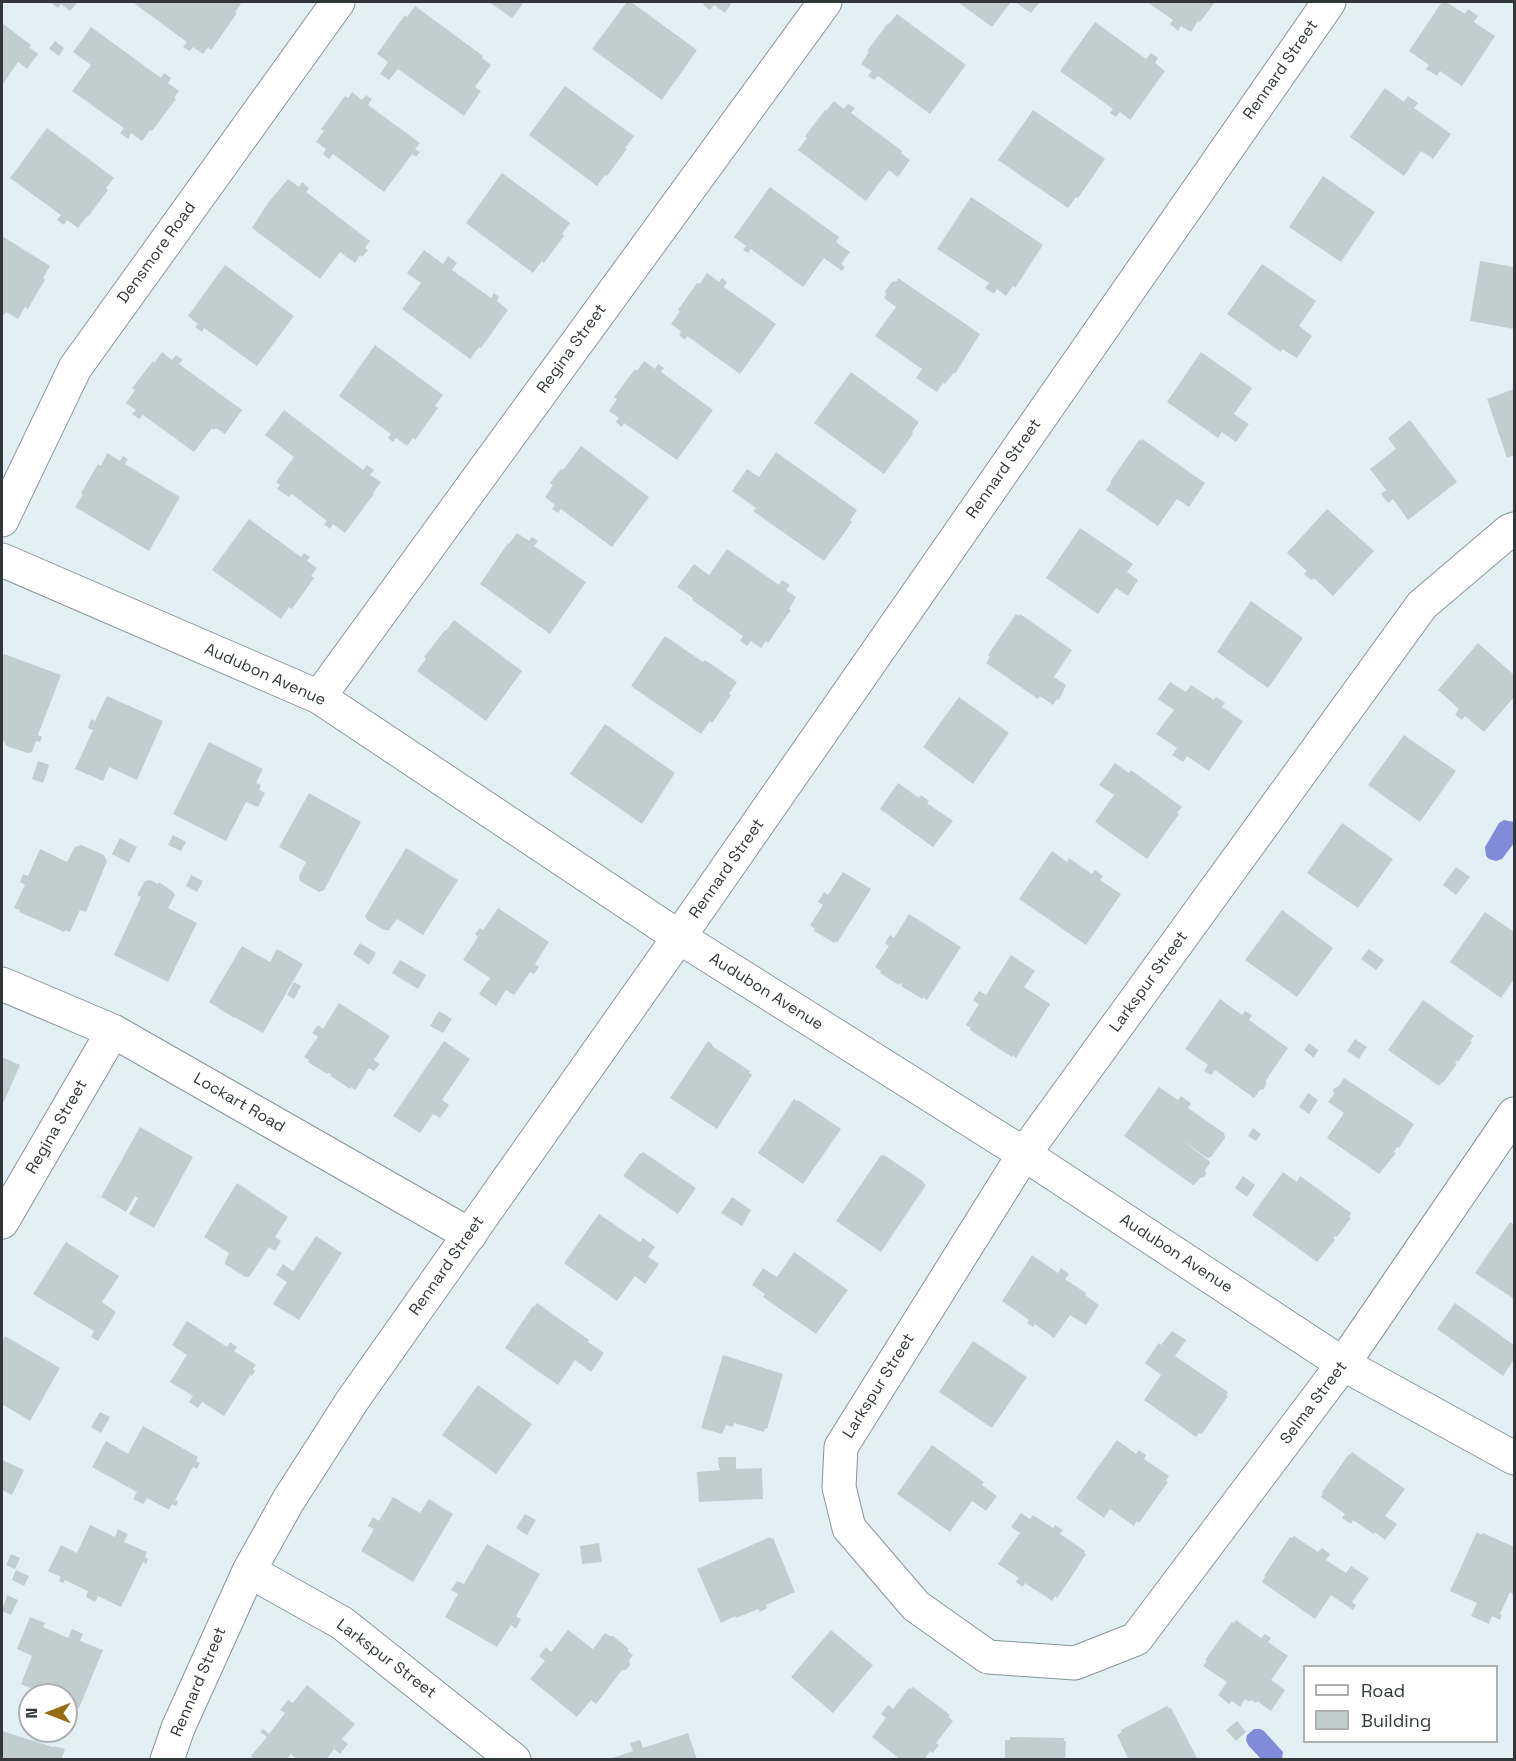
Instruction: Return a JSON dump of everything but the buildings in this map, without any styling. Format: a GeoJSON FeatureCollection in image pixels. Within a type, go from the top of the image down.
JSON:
{"type":"FeatureCollection","features":[{"type":"Feature","properties":{"kind":"street","name":"Densmore Road"},"geometry":{"type":"LineString","coordinates":[[2,520],[75,368],[338,2]]}},
{"type":"Feature","properties":{"kind":"street","name":"Regina Street"},"geometry":{"type":"LineString","coordinates":[[319,697],[825,2]]}},
{"type":"Feature","properties":{"kind":"street","name":"Rennard Street"},"geometry":{"type":"LineString","coordinates":[[167,1760],[178,1728],[249,1571],[288,1501],[352,1401],[679,937],[1329,2]]}},
{"type":"Feature","properties":{"kind":"street","name":"Larkspur Street"},"geometry":{"type":"LineString","coordinates":[[1084,1659],[1075,1663],[988,1657],[916,1606],[849,1528],[838,1487],[841,1447],[1024,1154],[1422,605],[1509,531],[1515,529]]}},
{"type":"Feature","properties":{"kind":"street","name":"Audubon Avenue"},"geometry":{"type":"LineString","coordinates":[[2,560],[319,697],[679,937],[1024,1154],[1343,1364],[1515,1458]]}},
{"type":"Feature","properties":{"kind":"street","name":"Lockart Road"},"geometry":{"type":"LineString","coordinates":[[2,984],[113,1031],[470,1235]]}},
{"type":"Feature","properties":{"kind":"street","name":"Regina Street"},"geometry":{"type":"LineString","coordinates":[[2,1222],[113,1031]]}},
{"type":"Feature","properties":{"kind":"street","name":"Selma Street"},"geometry":{"type":"LineString","coordinates":[[1084,1659],[1136,1639],[1343,1364],[1515,1114]]}},
{"type":"Feature","properties":{"kind":"street","name":"Larkspur Street"},"geometry":{"type":"LineString","coordinates":[[249,1571],[342,1623],[514,1760]]}},
{"type":"Feature","properties":{"kind":"water"},"geometry":{"type":"Polygon","coordinates":[[[1504,820],[1514,822],[1514,843],[1502,859],[1496,861],[1489,859],[1486,856],[1485,847],[1499,823],[1504,820]]]}},
{"type":"Feature","properties":{"kind":"water"},"geometry":{"type":"Polygon","coordinates":[[[1254,1729],[1264,1731],[1283,1752],[1282,1759],[1261,1759],[1246,1740],[1247,1735],[1254,1729]]]}}]}
